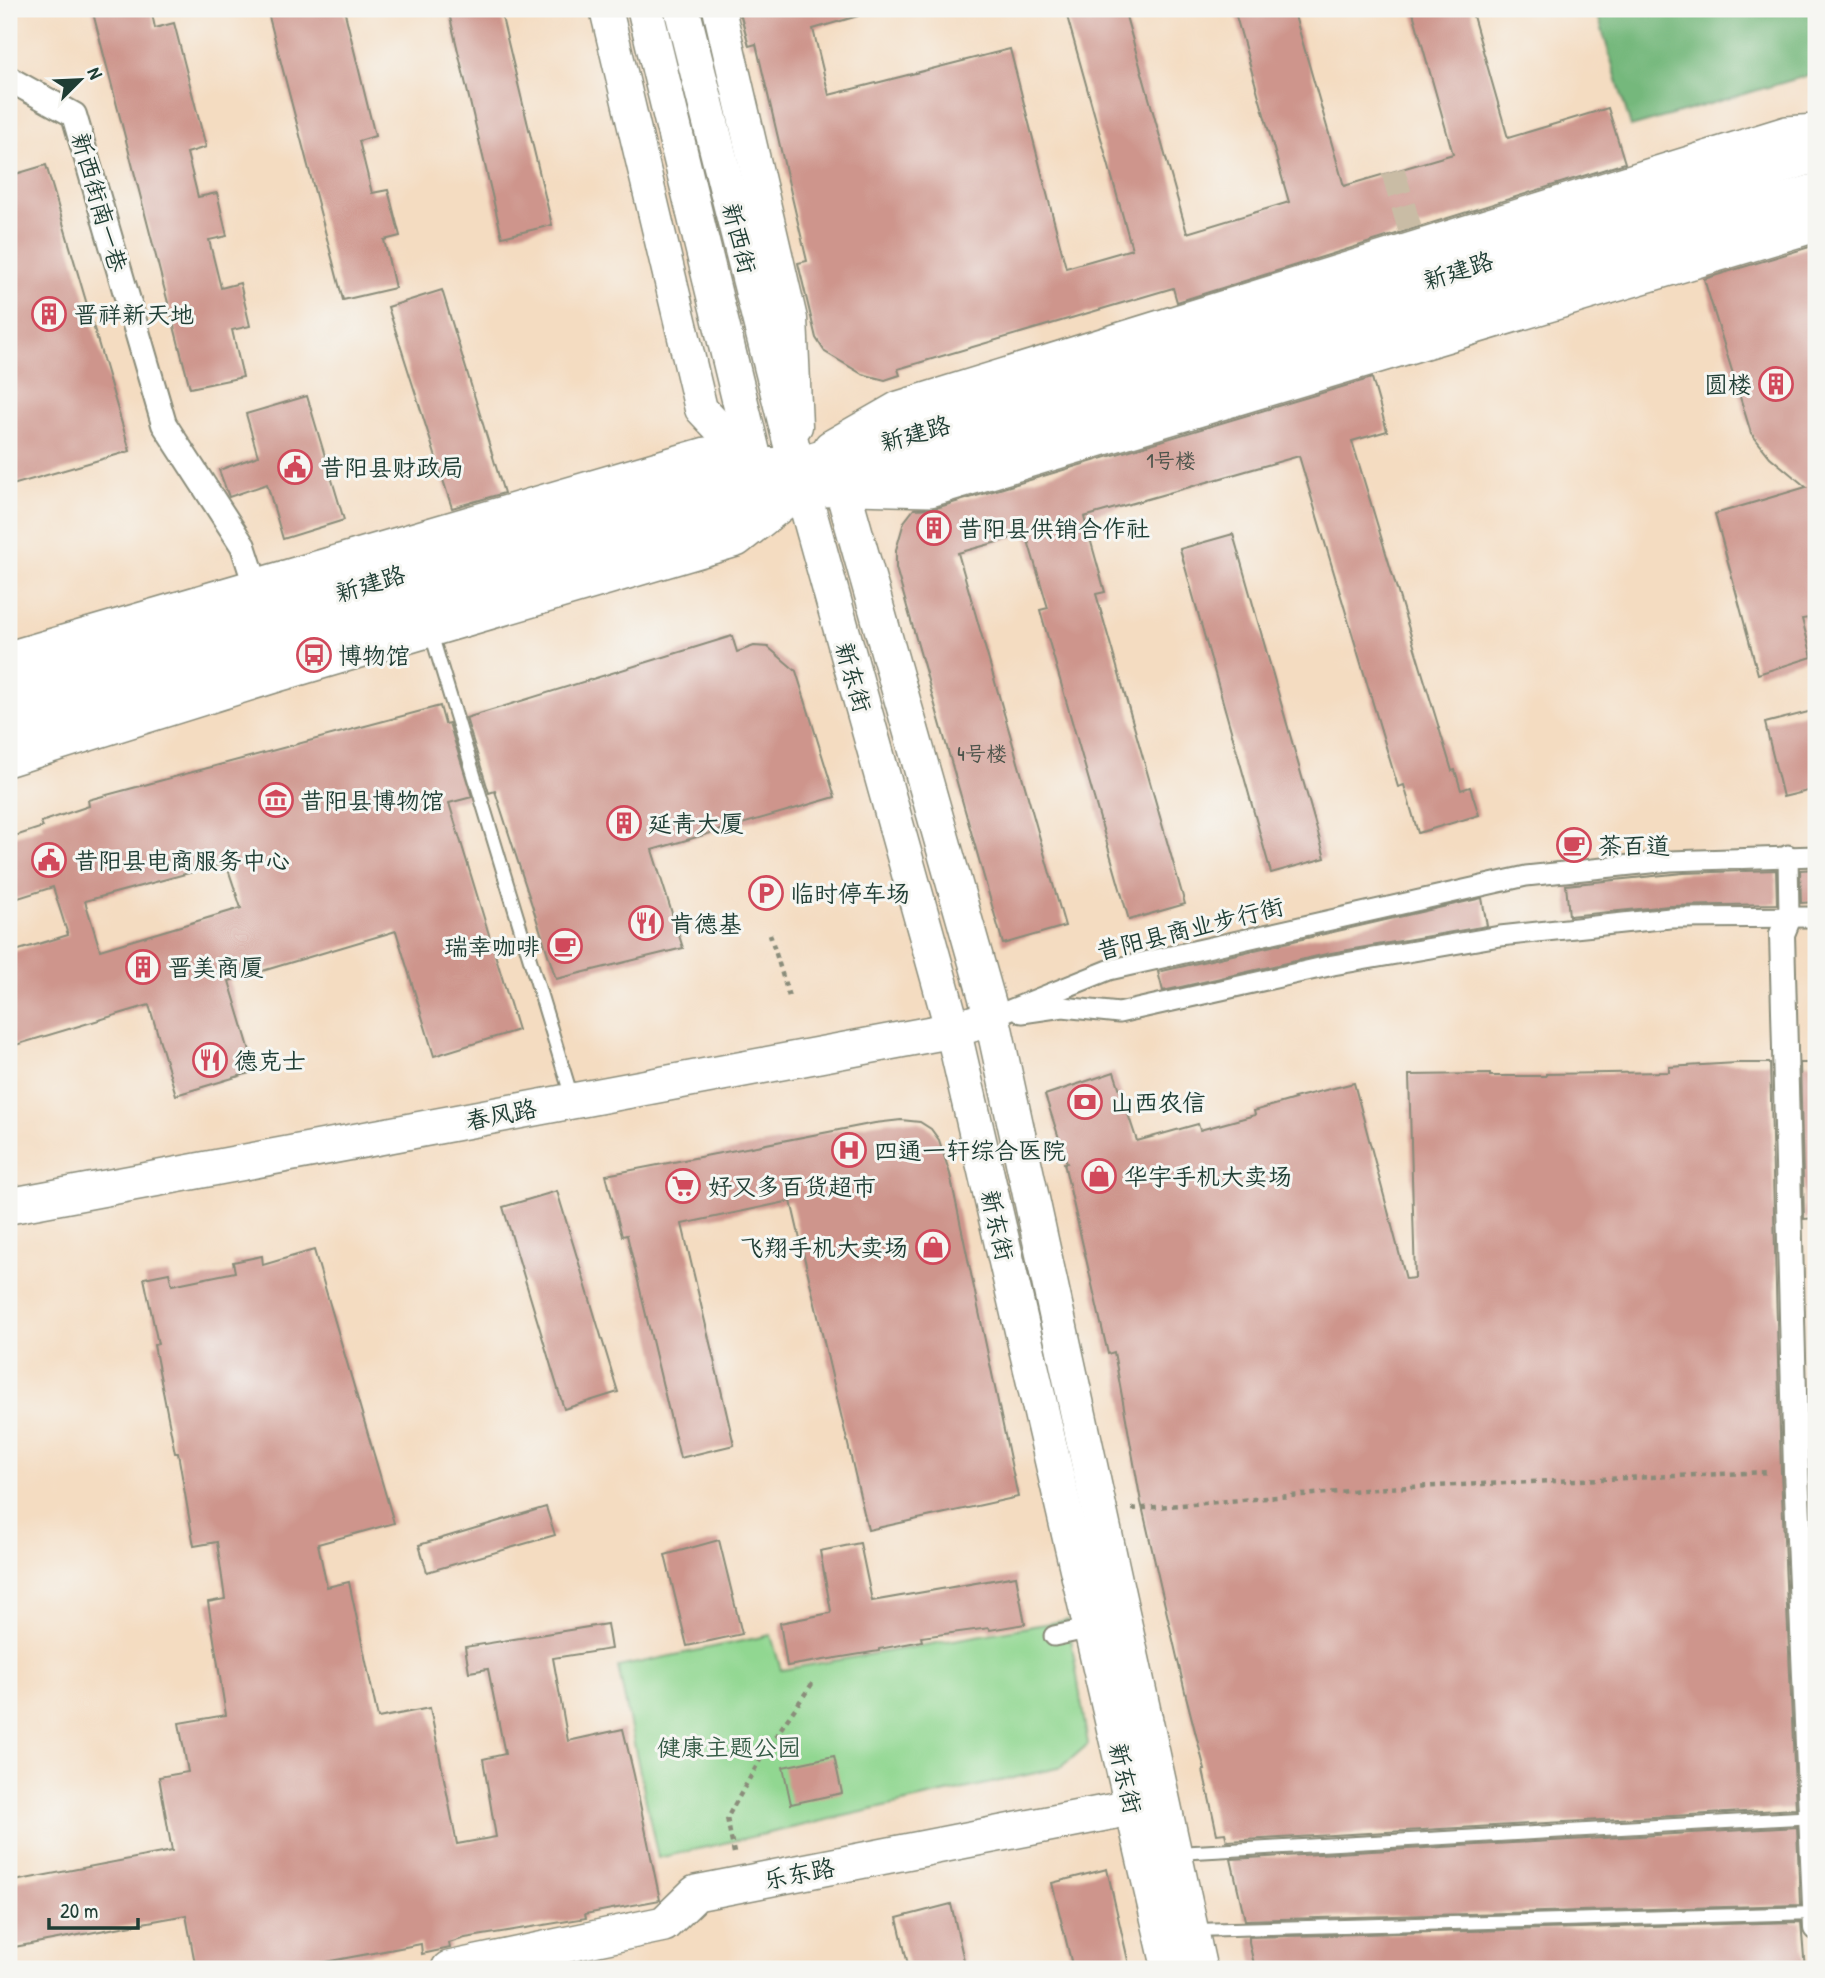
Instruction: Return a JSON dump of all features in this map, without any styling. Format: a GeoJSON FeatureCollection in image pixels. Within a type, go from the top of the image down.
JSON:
{"type":"FeatureCollection","features":[{"type":"Feature","properties":{"kind":"main road","name":"新西街"},"geometry":{"type":"LineString","coordinates":[[645,9],[756,467]]}},
{"type":"Feature","properties":{"kind":"main road","name":"新西街"},"geometry":{"type":"LineString","coordinates":[[682,9],[800,477]]}},
{"type":"Feature","properties":{"kind":"main road"},"geometry":{"type":"LineString","coordinates":[[1417,255],[1787,134],[1816,132]]}},
{"type":"Feature","properties":{"kind":"main road","name":"新建路"},"geometry":{"type":"LineString","coordinates":[[9,727],[800,477],[1417,255],[1816,153]]}},
{"type":"Feature","properties":{"kind":"main road","name":"新建路"},"geometry":{"type":"LineString","coordinates":[[9,692],[756,467],[842,487],[1816,193]]}},
{"type":"Feature","properties":{"kind":"main road"},"geometry":{"type":"LineString","coordinates":[[842,487],[930,489],[1816,225]]}},
{"type":"Feature","properties":{"kind":"main road"},"geometry":{"type":"LineString","coordinates":[[9,659],[706,454],[756,467]]}},
{"type":"Feature","properties":{"kind":"main road"},"geometry":{"type":"LineString","coordinates":[[9,758],[277,674],[736,539],[800,477]]}},
{"type":"Feature","properties":{"kind":"main road","name":"新东街"},"geometry":{"type":"LineString","coordinates":[[800,477],[953,1030],[1092,1628],[1148,1805],[1173,1853],[1199,1969]]}},
{"type":"Feature","properties":{"kind":"main road","name":"新东街"},"geometry":{"type":"LineString","coordinates":[[842,487],[992,1017],[1101,1512],[1148,1805],[1170,1969]]}},
{"type":"Feature","properties":{"kind":"main road","name":"春风路"},"geometry":{"type":"LineString","coordinates":[[9,1206],[953,1030],[992,1017]]}},
{"type":"Feature","properties":{"kind":"main road","name":"乐东路"},"geometry":{"type":"LineString","coordinates":[[449,1969],[664,1924],[696,1893],[1148,1805]]}},
{"type":"Feature","properties":{"kind":"street"},"geometry":{"type":"LineString","coordinates":[[606,9],[701,409],[756,467]]}},
{"type":"Feature","properties":{"kind":"street"},"geometry":{"type":"LineString","coordinates":[[719,9],[791,319],[800,477]]}},
{"type":"Feature","properties":{"kind":"street","name":"新西街南一巷"},"geometry":{"type":"LineString","coordinates":[[9,79],[74,115],[164,424],[243,546],[256,586]]}},
{"type":"Feature","properties":{"kind":"street"},"geometry":{"type":"LineString","coordinates":[[1788,855],[1788,917],[1782,934],[1796,1471],[1814,1817],[1816,1928]]}},
{"type":"Feature","properties":{"kind":"street","name":"昔阳县商业步行街"},"geometry":{"type":"LineString","coordinates":[[992,1017],[1109,970],[1525,876],[1670,861],[1816,856]]}},
{"type":"Feature","properties":{"kind":"street"},"geometry":{"type":"LineString","coordinates":[[992,1017],[1063,1007],[1119,1013],[1333,965],[1500,936],[1670,918],[1816,917]]}},
{"type":"Feature","properties":{"kind":"street"},"geometry":{"type":"LineString","coordinates":[[1054,1636],[1092,1628]]}},
{"type":"Feature","properties":{"kind":"lane"},"geometry":{"type":"LineString","coordinates":[[430,630],[573,1101]]}},
{"type":"Feature","properties":{"kind":"lane"},"geometry":{"type":"LineString","coordinates":[[1173,1853],[1814,1817]]}},
{"type":"Feature","properties":{"kind":"lane"},"geometry":{"type":"LineString","coordinates":[[1190,1930],[1816,1913]]}},
{"type":"Feature","properties":{"kind":"path"},"geometry":{"type":"LineString","coordinates":[[771,934],[790,1000]]}},
{"type":"Feature","properties":{"kind":"path"},"geometry":{"type":"LineString","coordinates":[[1101,1512],[1387,1488],[1796,1471]]}},
{"type":"Feature","properties":{"kind":"path"},"geometry":{"type":"LineString","coordinates":[[740,1884],[727,1818],[764,1753],[814,1681]]}},
{"type":"Feature","properties":{"kind":"green space"},"geometry":{"type":"Polygon","coordinates":[[[1596,9],[1816,9],[1816,73],[1631,127],[1596,9]]]}},
{"type":"Feature","properties":{"kind":"green space","name":"健康主题公园"},"geometry":{"type":"Polygon","coordinates":[[[1068,1620],[1088,1744],[1062,1767],[658,1858],[618,1667],[771,1635],[781,1670],[1068,1620]]]}},
{"type":"Feature","properties":{"kind":"building"},"geometry":{"type":"Polygon","coordinates":[[[92,9],[151,9],[155,28],[174,23],[206,147],[187,153],[198,197],[217,193],[227,236],[209,240],[221,288],[240,283],[250,326],[232,330],[243,377],[190,388],[92,9]]]}},
{"type":"Feature","properties":{"kind":"building"},"geometry":{"type":"Polygon","coordinates":[[[267,9],[344,9],[375,136],[359,141],[372,193],[388,190],[400,236],[384,240],[395,288],[343,300],[267,9]]]}},
{"type":"Feature","properties":{"kind":"building"},"geometry":{"type":"Polygon","coordinates":[[[448,9],[500,9],[552,225],[502,237],[448,9]]]}},
{"type":"Feature","properties":{"kind":"building"},"geometry":{"type":"Polygon","coordinates":[[[739,9],[858,9],[858,16],[813,29],[829,95],[1010,49],[1066,268],[1132,249],[1065,9],[1124,9],[1187,233],[1289,202],[1234,9],[1293,9],[1344,186],[1453,154],[1412,9],[1471,9],[1508,138],[1608,108],[1625,163],[1177,302],[1173,288],[898,369],[900,375],[885,380],[862,374],[825,352],[816,338],[798,263],[807,261],[756,44],[749,46],[739,9]]]}},
{"type":"Feature","properties":{"kind":"building","name":"晋祥新天地"},"geometry":{"type":"Polygon","coordinates":[[[46,165],[130,451],[9,486],[9,176],[46,165]]]}},
{"type":"Feature","properties":{"kind":"building"},"geometry":{"type":"Polygon","coordinates":[[[1816,245],[1816,328],[1810,330],[1816,350],[1816,617],[1802,619],[1812,657],[1758,674],[1715,514],[1806,487],[1770,457],[1751,433],[1704,279],[1816,245]]]}},
{"type":"Feature","properties":{"kind":"building"},"geometry":{"type":"Polygon","coordinates":[[[442,290],[504,493],[452,508],[388,307],[442,290]]]}},
{"type":"Feature","properties":{"kind":"building"},"geometry":{"type":"Polygon","coordinates":[[[1372,378],[1387,431],[1352,441],[1452,771],[1455,770],[1461,790],[1470,787],[1479,815],[1418,833],[1404,785],[1398,787],[1299,456],[1084,517],[1105,592],[1096,594],[1185,904],[1129,920],[1040,610],[1048,608],[1026,534],[958,553],[1065,926],[1003,944],[896,568],[896,550],[904,522],[914,509],[936,508],[1372,378]]]}},
{"type":"Feature","properties":{"kind":"building","name":"昔阳县财政局"},"geometry":{"type":"Polygon","coordinates":[[[307,396],[344,520],[283,539],[267,484],[229,497],[219,470],[258,456],[246,414],[307,396]]]}},
{"type":"Feature","properties":{"kind":"building"},"geometry":{"type":"Polygon","coordinates":[[[1233,534],[1325,858],[1271,873],[1180,549],[1233,534]]]}},
{"type":"Feature","properties":{"kind":"building","name":"延青大厦"},"geometry":{"type":"Polygon","coordinates":[[[732,636],[737,652],[754,646],[768,647],[796,671],[835,797],[652,850],[683,948],[556,979],[495,791],[489,793],[466,718],[732,636]]]}},
{"type":"Feature","properties":{"kind":"building"},"geometry":{"type":"Polygon","coordinates":[[[440,706],[445,724],[449,723],[472,797],[449,803],[518,1030],[434,1056],[396,931],[229,981],[256,1071],[176,1095],[149,1005],[9,1047],[9,953],[68,935],[53,887],[9,901],[9,838],[43,827],[41,822],[89,806],[88,800],[440,706]],[[226,863],[85,901],[100,950],[241,908],[226,863]]]}},
{"type":"Feature","properties":{"kind":"building"},"geometry":{"type":"Polygon","coordinates":[[[1816,710],[1816,789],[1783,797],[1765,723],[1816,710]]]}},
{"type":"Feature","properties":{"kind":"building"},"geometry":{"type":"Polygon","coordinates":[[[1816,869],[1816,902],[1801,903],[1800,870],[1816,869]]]}},
{"type":"Feature","properties":{"kind":"building"},"geometry":{"type":"Polygon","coordinates":[[[1776,870],[1777,904],[1669,906],[1569,916],[1566,885],[1683,873],[1776,870]]]}},
{"type":"Feature","properties":{"kind":"building"},"geometry":{"type":"Polygon","coordinates":[[[1482,898],[1487,926],[1331,953],[1163,991],[1158,972],[1482,898]]]}},
{"type":"Feature","properties":{"kind":"building"},"geometry":{"type":"Polygon","coordinates":[[[1770,1063],[1781,1472],[1796,1809],[1227,1841],[1225,1833],[1217,1834],[1205,1770],[1141,1502],[1114,1352],[1108,1354],[1064,1163],[1067,1163],[1045,1095],[1114,1072],[1137,1141],[1198,1124],[1200,1130],[1255,1115],[1254,1111],[1294,1098],[1354,1083],[1406,1279],[1415,1278],[1409,1075],[1546,1076],[1669,1072],[1669,1067],[1770,1063]]]}},
{"type":"Feature","properties":{"kind":"building"},"geometry":{"type":"Polygon","coordinates":[[[1800,1063],[1816,1063],[1816,1218],[1804,1219],[1800,1063]]]}},
{"type":"Feature","properties":{"kind":"building"},"geometry":{"type":"Polygon","coordinates":[[[901,1120],[920,1122],[931,1129],[939,1140],[950,1174],[1018,1497],[868,1530],[791,1201],[682,1224],[734,1445],[680,1458],[627,1235],[622,1236],[606,1175],[901,1120]]]}},
{"type":"Feature","properties":{"kind":"building"},"geometry":{"type":"Polygon","coordinates":[[[557,1191],[618,1392],[564,1409],[503,1207],[557,1191]]]}},
{"type":"Feature","properties":{"kind":"building"},"geometry":{"type":"Polygon","coordinates":[[[314,1250],[394,1523],[318,1544],[327,1587],[349,1582],[378,1718],[430,1708],[457,1844],[496,1837],[483,1759],[505,1754],[488,1669],[469,1672],[465,1647],[607,1624],[611,1649],[553,1658],[568,1741],[623,1729],[660,1900],[585,1914],[586,1918],[465,1938],[449,1943],[450,1948],[422,1954],[421,1944],[288,1969],[196,1969],[186,1915],[9,1948],[9,1882],[172,1851],[159,1777],[188,1772],[179,1723],[226,1715],[208,1602],[225,1599],[217,1542],[194,1546],[178,1453],[175,1453],[154,1345],[158,1344],[144,1278],[169,1273],[172,1285],[235,1272],[233,1262],[262,1256],[263,1265],[314,1250]]]}},
{"type":"Feature","properties":{"kind":"building"},"geometry":{"type":"Polygon","coordinates":[[[546,1507],[555,1535],[427,1572],[419,1545],[546,1507]]]}},
{"type":"Feature","properties":{"kind":"building"},"geometry":{"type":"Polygon","coordinates":[[[719,1540],[742,1634],[687,1646],[665,1555],[719,1540]]]}},
{"type":"Feature","properties":{"kind":"building"},"geometry":{"type":"Polygon","coordinates":[[[860,1543],[872,1601],[1016,1576],[1025,1624],[921,1637],[922,1641],[879,1651],[787,1666],[780,1623],[831,1611],[820,1551],[860,1543]]]}},
{"type":"Feature","properties":{"kind":"building"},"geometry":{"type":"Polygon","coordinates":[[[834,1756],[842,1793],[791,1804],[783,1767],[834,1756]]]}},
{"type":"Feature","properties":{"kind":"building"},"geometry":{"type":"Polygon","coordinates":[[[1797,1827],[1800,1905],[1245,1920],[1231,1859],[1797,1827]]]}},
{"type":"Feature","properties":{"kind":"building"},"geometry":{"type":"Polygon","coordinates":[[[1107,1869],[1130,1969],[1073,1969],[1052,1883],[1107,1869]]]}},
{"type":"Feature","properties":{"kind":"building"},"geometry":{"type":"Polygon","coordinates":[[[951,1904],[966,1969],[909,1969],[897,1918],[951,1904]]]}},
{"type":"Feature","properties":{"kind":"building"},"geometry":{"type":"Polygon","coordinates":[[[1801,1922],[1805,1969],[1255,1969],[1249,1942],[1249,1937],[1801,1922]]]}},
{"type":"Feature","properties":{"kind":"tunnel"},"geometry":{"type":"LineString","coordinates":[[1393,171],[1411,233]]}},
{"type":"Feature","properties":{"kind":"place","name":"晋祥新天地"},"geometry":{"type":"Point","coordinates":[49,314]}},
{"type":"Feature","properties":{"kind":"place","name":"圆楼"},"geometry":{"type":"Point","coordinates":[1776,384]}},
{"type":"Feature","properties":{"kind":"place","name":"昔阳县财政局"},"geometry":{"type":"Point","coordinates":[295,467]}},
{"type":"Feature","properties":{"kind":"place","name":"昔阳县供销合作社"},"geometry":{"type":"Point","coordinates":[934,528]}},
{"type":"Feature","properties":{"kind":"place","name":"博物馆"},"geometry":{"type":"Point","coordinates":[314,655]}},
{"type":"Feature","properties":{"kind":"place","name":"昔阳县博物馆"},"geometry":{"type":"Point","coordinates":[276,800]}},
{"type":"Feature","properties":{"kind":"place","name":"延青大厦"},"geometry":{"type":"Point","coordinates":[624,823]}},
{"type":"Feature","properties":{"kind":"place","name":"茶百道"},"geometry":{"type":"Point","coordinates":[1574,845]}},
{"type":"Feature","properties":{"kind":"place","name":"昔阳县电商服务中心"},"geometry":{"type":"Point","coordinates":[49,860]}},
{"type":"Feature","properties":{"kind":"place","name":"临时停车场"},"geometry":{"type":"Point","coordinates":[766,893]}},
{"type":"Feature","properties":{"kind":"place","name":"肯德基"},"geometry":{"type":"Point","coordinates":[646,923]}},
{"type":"Feature","properties":{"kind":"place","name":"瑞幸咖啡"},"geometry":{"type":"Point","coordinates":[565,946]}},
{"type":"Feature","properties":{"kind":"place","name":"晋美商厦"},"geometry":{"type":"Point","coordinates":[143,967]}},
{"type":"Feature","properties":{"kind":"place","name":"德克士"},"geometry":{"type":"Point","coordinates":[210,1060]}},
{"type":"Feature","properties":{"kind":"place","name":"山西农信"},"geometry":{"type":"Point","coordinates":[1085,1102]}},
{"type":"Feature","properties":{"kind":"place","name":"四通一轩综合医院"},"geometry":{"type":"Point","coordinates":[849,1150]}},
{"type":"Feature","properties":{"kind":"place","name":"华宇手机大卖场"},"geometry":{"type":"Point","coordinates":[1099,1176]}},
{"type":"Feature","properties":{"kind":"place","name":"好又多百货超市"},"geometry":{"type":"Point","coordinates":[683,1186]}},
{"type":"Feature","properties":{"kind":"place","name":"飞翔手机大卖场"},"geometry":{"type":"Point","coordinates":[933,1247]}}]}
